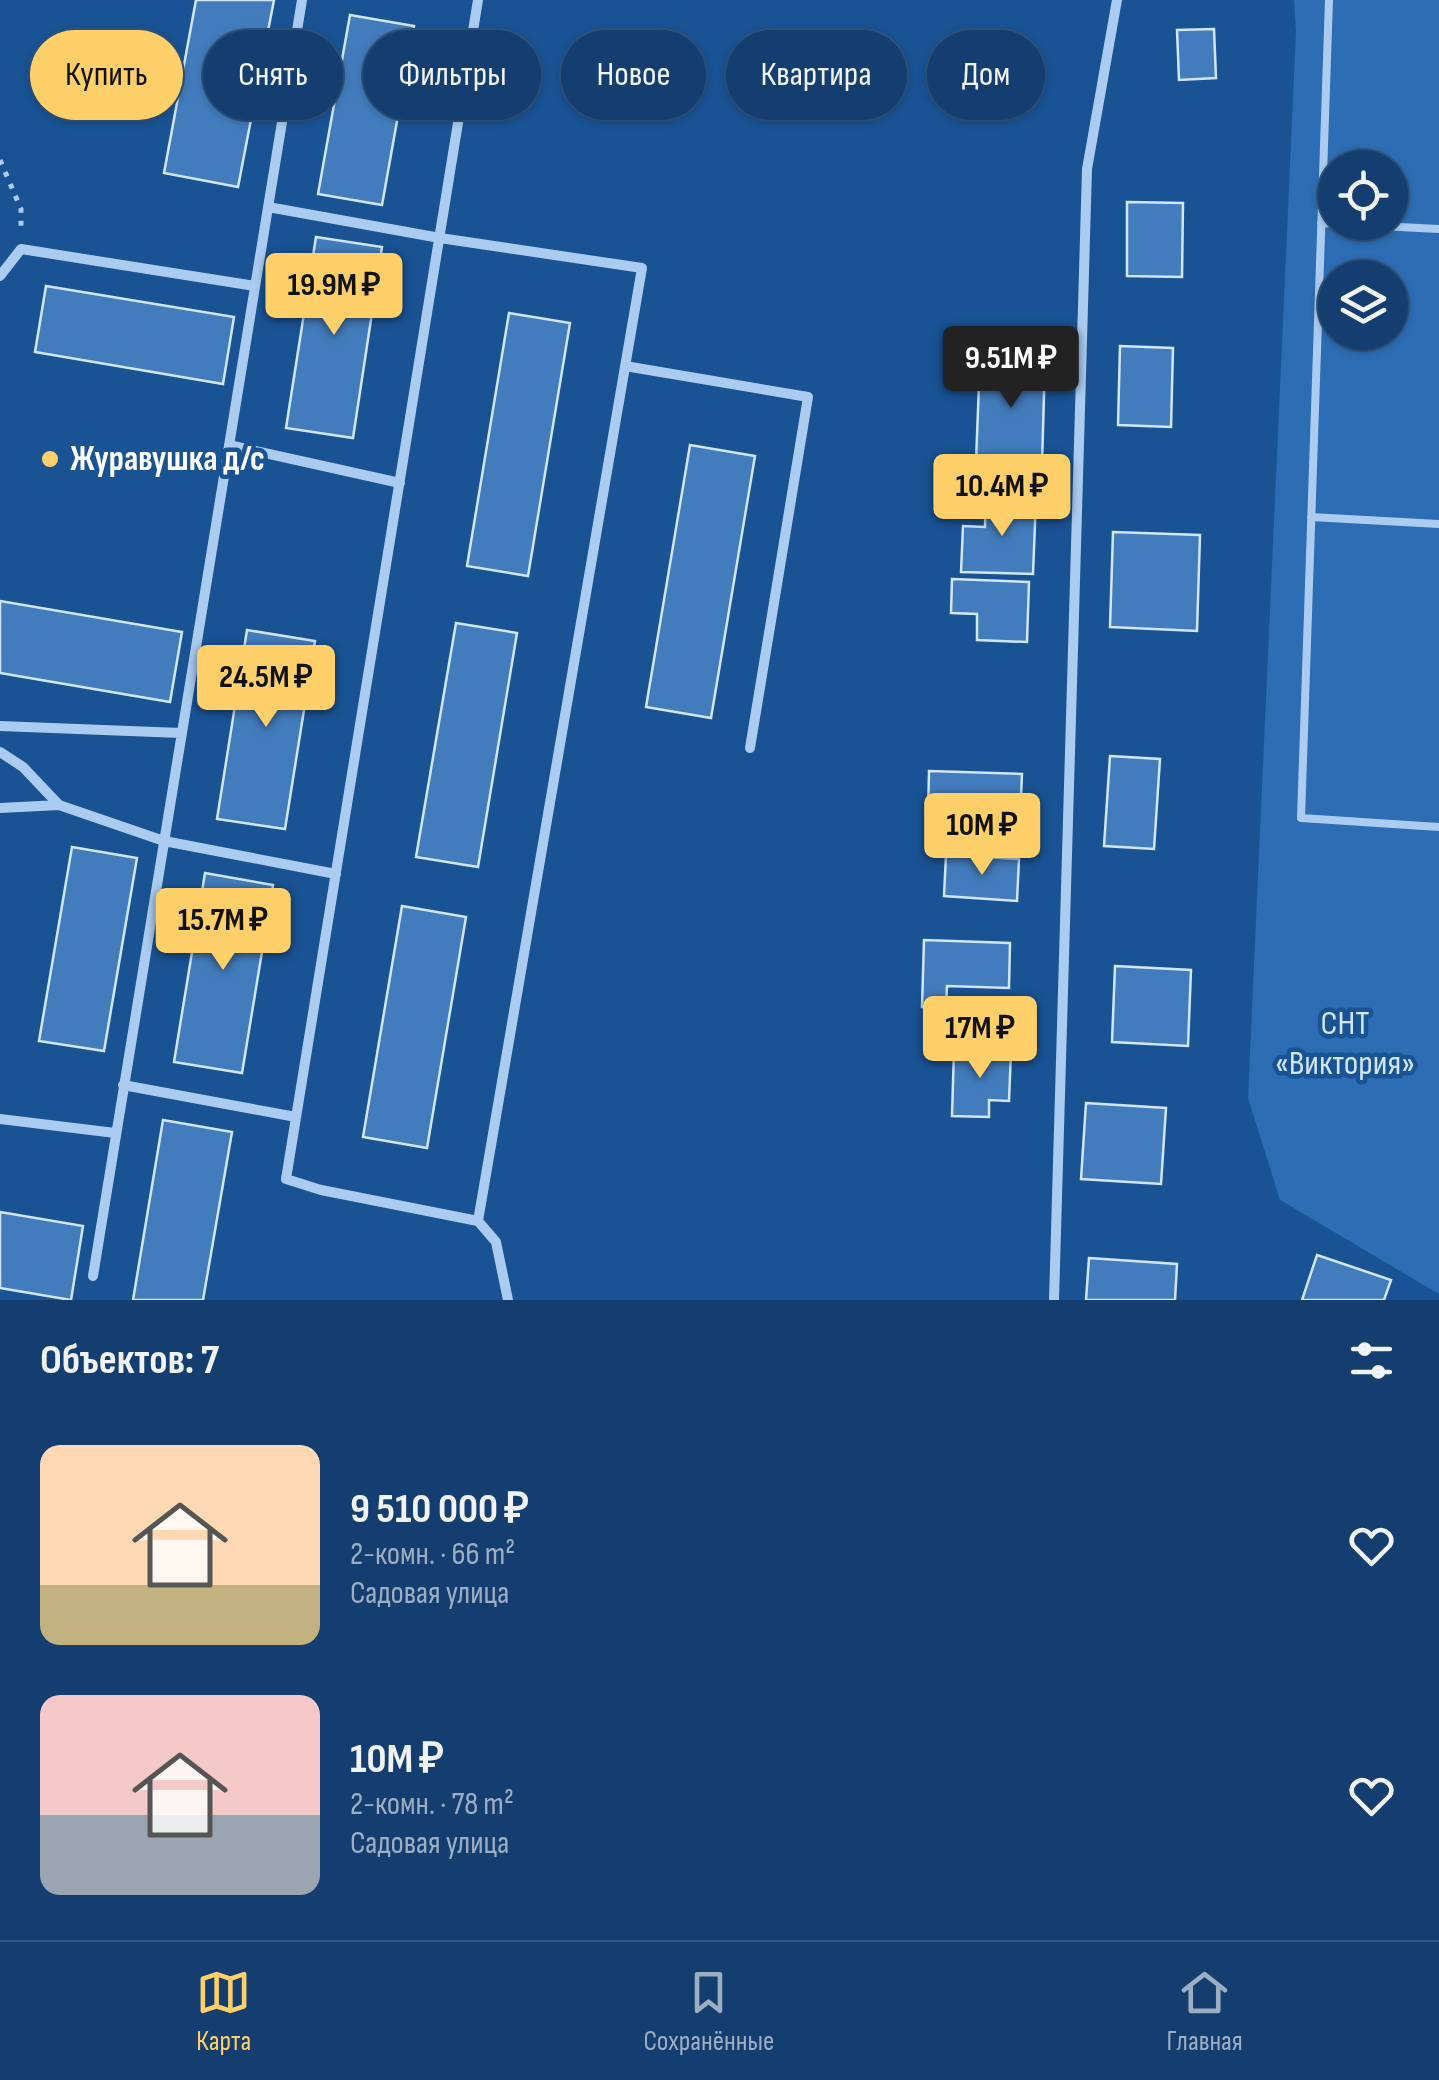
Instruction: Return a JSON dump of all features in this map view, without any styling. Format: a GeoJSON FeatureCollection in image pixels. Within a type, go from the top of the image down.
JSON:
{"type":"FeatureCollection","features":[{"type":"Feature","properties":{"kind":"street"},"geometry":{"type":"LineString","coordinates":[[92,1276],[302,0]]}},
{"type":"Feature","properties":{"kind":"street"},"geometry":{"type":"LineString","coordinates":[[1054,1300],[1087,168],[1117,0]]}},
{"type":"Feature","properties":{"kind":"street"},"geometry":{"type":"LineString","coordinates":[[474,1],[440,238],[286,1179],[321,1190],[478,1222],[496,1242],[508,1300]]}},
{"type":"Feature","properties":{"kind":"street"},"geometry":{"type":"LineString","coordinates":[[268,207],[642,268],[478,1222]]}},
{"type":"Feature","properties":{"kind":"street"},"geometry":{"type":"LineString","coordinates":[[0,276],[21,249],[255,286]]}},
{"type":"Feature","properties":{"kind":"street"},"geometry":{"type":"LineString","coordinates":[[625,366],[808,396],[750,748]]}},
{"type":"Feature","properties":{"kind":"street"},"geometry":{"type":"LineString","coordinates":[[229,446],[400,483]]}},
{"type":"Feature","properties":{"kind":"street"},"geometry":{"type":"LineString","coordinates":[[0,726],[181,733]]}},
{"type":"Feature","properties":{"kind":"street"},"geometry":{"type":"LineString","coordinates":[[0,752],[22,767],[60,805]]}},
{"type":"Feature","properties":{"kind":"street"},"geometry":{"type":"LineString","coordinates":[[0,808],[60,805],[164,841],[336,874]]}},
{"type":"Feature","properties":{"kind":"street"},"geometry":{"type":"LineString","coordinates":[[123,1085],[296,1118]]}},
{"type":"Feature","properties":{"kind":"street"},"geometry":{"type":"LineString","coordinates":[[0,1119],[116,1133]]}},
{"type":"Feature","properties":{"kind":"lane"},"geometry":{"type":"LineString","coordinates":[[1324,150],[1329,0]]}},
{"type":"Feature","properties":{"kind":"lane"},"geometry":{"type":"LineString","coordinates":[[1408,227],[1439,229]]}},
{"type":"Feature","properties":{"kind":"lane"},"geometry":{"type":"LineString","coordinates":[[1320,240],[1300,818],[1439,827]]}},
{"type":"Feature","properties":{"kind":"lane"},"geometry":{"type":"LineString","coordinates":[[1311,517],[1439,524]]}},
{"type":"Feature","properties":{"kind":"path"},"geometry":{"type":"LineString","coordinates":[[0,160],[21,209],[21,249]]}},
{"type":"Feature","properties":{"kind":"green space","name":"СНТ «Виктория»"},"geometry":{"type":"Polygon","coordinates":[[[1294,0],[1439,0],[1439,1294],[1280,1200],[1248,1098],[1296,32],[1294,0]]]}},
{"type":"Feature","properties":{"kind":"building"},"geometry":{"type":"Polygon","coordinates":[[[196,0],[274,0],[268,30],[203,30],[203,120],[251,120],[238,187],[164,173],[174,120],[183,120],[183,70],[196,0]]]}},
{"type":"Feature","properties":{"kind":"building"},"geometry":{"type":"Polygon","coordinates":[[[350,15],[414,26],[413,30],[363,30],[363,120],[397,120],[382,205],[318,194],[331,120],[343,120],[343,54],[350,15]]]}},
{"type":"Feature","properties":{"kind":"building"},"geometry":{"type":"Polygon","coordinates":[[[1214,29],[1216,78],[1179,80],[1177,30],[1214,29]]]}},
{"type":"Feature","properties":{"kind":"building"},"geometry":{"type":"Polygon","coordinates":[[[1127,202],[1183,203],[1182,277],[1127,276],[1127,202]]]}},
{"type":"Feature","properties":{"kind":"building"},"geometry":{"type":"Polygon","coordinates":[[[316,237],[382,247],[353,438],[286,428],[316,237]]]}},
{"type":"Feature","properties":{"kind":"building"},"geometry":{"type":"Polygon","coordinates":[[[46,286],[234,317],[223,384],[35,352],[46,286]]]}},
{"type":"Feature","properties":{"kind":"building"},"geometry":{"type":"Polygon","coordinates":[[[509,313],[570,323],[528,576],[467,566],[509,313]]]}},
{"type":"Feature","properties":{"kind":"building"},"geometry":{"type":"Polygon","coordinates":[[[1120,346],[1173,348],[1171,427],[1118,425],[1120,346]]]}},
{"type":"Feature","properties":{"kind":"building"},"geometry":{"type":"Polygon","coordinates":[[[980,358],[1045,360],[1042,464],[976,462],[980,358]]]}},
{"type":"Feature","properties":{"kind":"building"},"geometry":{"type":"Polygon","coordinates":[[[690,445],[755,456],[711,718],[646,707],[690,445]]]}},
{"type":"Feature","properties":{"kind":"building"},"geometry":{"type":"Polygon","coordinates":[[[986,497],[1036,499],[1033,574],[961,572],[963,526],[985,527],[986,497]]]}},
{"type":"Feature","properties":{"kind":"building"},"geometry":{"type":"Polygon","coordinates":[[[1113,532],[1200,535],[1197,631],[1110,627],[1113,532]]]}},
{"type":"Feature","properties":{"kind":"building"},"geometry":{"type":"Polygon","coordinates":[[[952,579],[1029,582],[1027,642],[977,640],[977,614],[951,613],[952,579]]]}},
{"type":"Feature","properties":{"kind":"building"},"geometry":{"type":"Polygon","coordinates":[[[0,601],[182,632],[170,702],[0,673],[0,601]]]}},
{"type":"Feature","properties":{"kind":"building"},"geometry":{"type":"Polygon","coordinates":[[[456,623],[517,633],[478,867],[416,857],[456,623]]]}},
{"type":"Feature","properties":{"kind":"building"},"geometry":{"type":"Polygon","coordinates":[[[247,630],[315,641],[285,829],[217,819],[247,630]]]}},
{"type":"Feature","properties":{"kind":"building"},"geometry":{"type":"Polygon","coordinates":[[[1110,756],[1160,759],[1154,849],[1104,846],[1110,756]]]}},
{"type":"Feature","properties":{"kind":"building"},"geometry":{"type":"Polygon","coordinates":[[[929,771],[1022,774],[1020,820],[928,817],[929,771]]]}},
{"type":"Feature","properties":{"kind":"building"},"geometry":{"type":"Polygon","coordinates":[[[72,847],[137,858],[104,1051],[39,1041],[72,847]]]}},
{"type":"Feature","properties":{"kind":"building"},"geometry":{"type":"Polygon","coordinates":[[[946,855],[1019,859],[1017,901],[944,896],[946,855]]]}},
{"type":"Feature","properties":{"kind":"building"},"geometry":{"type":"Polygon","coordinates":[[[205,873],[273,885],[242,1073],[174,1062],[205,873]]]}},
{"type":"Feature","properties":{"kind":"building"},"geometry":{"type":"Polygon","coordinates":[[[402,906],[466,917],[427,1148],[363,1137],[402,906]]]}},
{"type":"Feature","properties":{"kind":"building"},"geometry":{"type":"Polygon","coordinates":[[[924,940],[1010,943],[1009,988],[947,986],[946,1008],[922,1007],[924,940]]]}},
{"type":"Feature","properties":{"kind":"building"},"geometry":{"type":"Polygon","coordinates":[[[1115,966],[1191,970],[1188,1046],[1112,1042],[1115,966]]]}},
{"type":"Feature","properties":{"kind":"building"},"geometry":{"type":"Polygon","coordinates":[[[954,1049],[1011,1051],[1009,1101],[989,1100],[989,1117],[952,1116],[954,1049]]]}},
{"type":"Feature","properties":{"kind":"building"},"geometry":{"type":"Polygon","coordinates":[[[1086,1103],[1166,1108],[1161,1184],[1081,1179],[1086,1103]]]}},
{"type":"Feature","properties":{"kind":"building"},"geometry":{"type":"Polygon","coordinates":[[[163,1120],[232,1132],[203,1300],[133,1300],[163,1120]]]}},
{"type":"Feature","properties":{"kind":"building"},"geometry":{"type":"Polygon","coordinates":[[[0,1212],[83,1226],[71,1300],[0,1288],[0,1212]]]}},
{"type":"Feature","properties":{"kind":"building"},"geometry":{"type":"Polygon","coordinates":[[[1317,1255],[1391,1280],[1384,1300],[1302,1300],[1317,1255]]]}},
{"type":"Feature","properties":{"kind":"building"},"geometry":{"type":"Polygon","coordinates":[[[1089,1258],[1177,1264],[1175,1300],[1086,1300],[1089,1258]]]}},
{"type":"Feature","properties":{"kind":"place","name":"Журавушка д/с"},"geometry":{"type":"Point","coordinates":[50,459]}}]}
